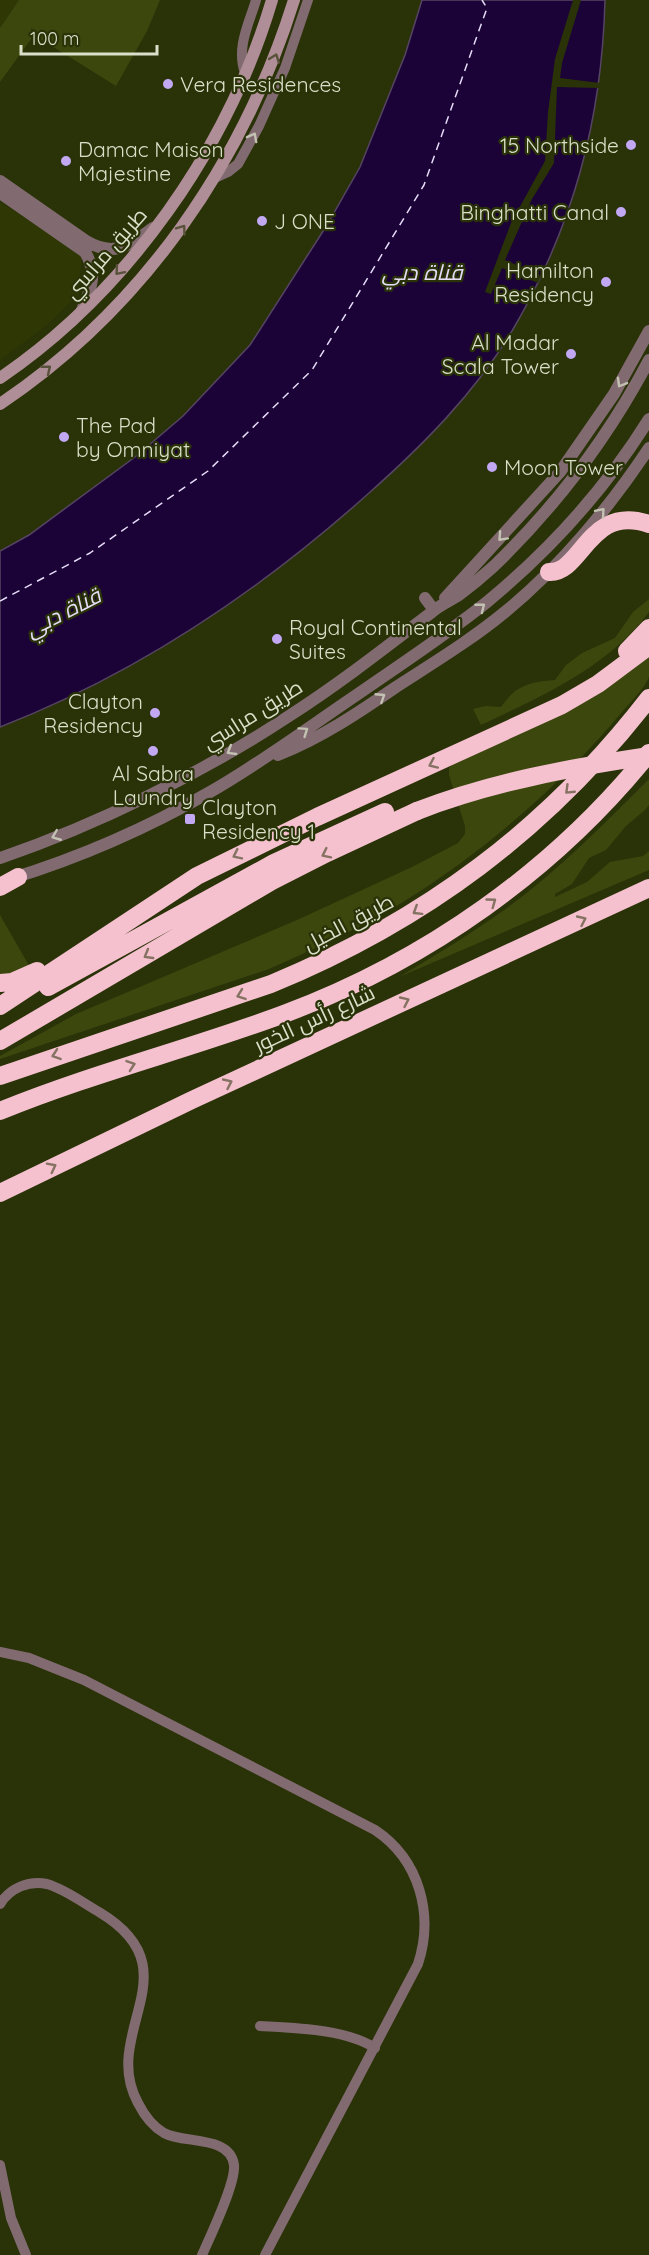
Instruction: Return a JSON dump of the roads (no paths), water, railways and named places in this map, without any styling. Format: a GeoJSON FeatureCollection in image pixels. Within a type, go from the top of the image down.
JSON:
{"type":"FeatureCollection","features":[{"type":"Feature","properties":{"kind":"highway"},"geometry":{"type":"LineString","coordinates":[[549,572],[562,569],[597,532],[607,525],[629,519],[649,524]]}},
{"type":"Feature","properties":{"kind":"highway"},"geometry":{"type":"LineString","coordinates":[[486,740],[504,726],[590,680],[617,660],[649,628]]}},
{"type":"Feature","properties":{"kind":"highway"},"geometry":{"type":"LineString","coordinates":[[0,1006],[197,876],[307,821],[542,714],[581,694],[625,666],[649,646]]}},
{"type":"Feature","properties":{"kind":"highway","name":"طريق الخيل"},"geometry":{"type":"LineString","coordinates":[[0,1076],[271,984],[318,964],[383,931],[453,887],[518,837],[588,771],[649,698]]}},
{"type":"Feature","properties":{"kind":"highway"},"geometry":{"type":"LineString","coordinates":[[19,994],[30,994],[44,989],[417,811],[452,798],[518,779],[649,754]]}},
{"type":"Feature","properties":{"kind":"highway"},"geometry":{"type":"LineString","coordinates":[[0,1111],[313,1003],[369,977],[422,948],[471,917],[566,842],[612,796],[649,754]]}},
{"type":"Feature","properties":{"kind":"highway"},"geometry":{"type":"LineString","coordinates":[[0,887],[18,877]]}},
{"type":"Feature","properties":{"kind":"highway","name":"شارع رأس الخور"},"geometry":{"type":"LineString","coordinates":[[0,1193],[192,1100],[649,888]]}},
{"type":"Feature","properties":{"kind":"highway"},"geometry":{"type":"LineString","coordinates":[[610,907],[649,897]]}},
{"type":"Feature","properties":{"kind":"highway"},"geometry":{"type":"LineString","coordinates":[[0,1041],[195,917]]}},
{"type":"Feature","properties":{"kind":"highway"},"geometry":{"type":"LineString","coordinates":[[0,982],[12,982],[23,978],[98,933],[122,924]]}},
{"type":"Feature","properties":{"kind":"highway"},"geometry":{"type":"LineString","coordinates":[[0,1122],[36,1097]]}},
{"type":"Feature","properties":{"kind":"main road","name":"طريق مراسي"},"geometry":{"type":"LineString","coordinates":[[0,378],[33,353],[82,310],[121,269],[156,225],[203,155],[245,73],[272,0]]}},
{"type":"Feature","properties":{"kind":"main road","name":"طريق مراسي"},"geometry":{"type":"LineString","coordinates":[[0,404],[60,359],[138,283],[183,227],[241,132],[264,84],[294,0]]}},
{"type":"Feature","properties":{"kind":"street"},"geometry":{"type":"LineString","coordinates":[[245,73],[242,47],[256,0]]}},
{"type":"Feature","properties":{"kind":"street"},"geometry":{"type":"LineString","coordinates":[[215,178],[238,164],[254,135],[285,68],[308,0]]}},
{"type":"Feature","properties":{"kind":"street"},"geometry":{"type":"LineString","coordinates":[[0,181],[86,241],[100,248],[124,247],[156,225]]}},
{"type":"Feature","properties":{"kind":"street"},"geometry":{"type":"LineString","coordinates":[[0,193],[85,252],[91,264],[93,278],[82,310]]}},
{"type":"Feature","properties":{"kind":"street"},"geometry":{"type":"LineString","coordinates":[[424,598],[434,610],[579,447],[600,407],[649,331]]}},
{"type":"Feature","properties":{"kind":"street","name":"طريق مراسي"},"geometry":{"type":"LineString","coordinates":[[0,858],[113,812],[222,757],[288,717],[342,680],[434,610],[461,593],[495,565],[545,512],[590,454],[629,397],[649,360]]}},
{"type":"Feature","properties":{"kind":"street","name":"طريق مراسي"},"geometry":{"type":"LineString","coordinates":[[0,883],[74,856],[160,818],[203,796],[256,764],[441,636],[506,586],[565,529],[608,477],[649,419]]}},
{"type":"Feature","properties":{"kind":"street"},"geometry":{"type":"LineString","coordinates":[[256,764],[299,747],[326,733],[460,646],[506,611],[549,572],[608,503],[649,448]]}},
{"type":"Feature","properties":{"kind":"street"},"geometry":{"type":"LineString","coordinates":[[0,1652],[29,1658],[57,1668],[102,1689],[375,1830],[395,1847],[409,1865],[419,1886],[424,1908],[425,1931],[422,1953],[414,1975],[266,2255]]}},
{"type":"Feature","properties":{"kind":"street"},"geometry":{"type":"LineString","coordinates":[[0,1904],[10,1893],[26,1884],[51,1885],[114,1922],[135,1942],[143,1961],[144,1975],[128,2065],[128,2079],[133,2093],[144,2115],[165,2134],[220,2146],[231,2158],[234,2166],[230,2186],[202,2255]]}},
{"type":"Feature","properties":{"kind":"street"},"geometry":{"type":"LineString","coordinates":[[260,2026],[328,2033],[363,2042],[375,2048]]}},
{"type":"Feature","properties":{"kind":"street"},"geometry":{"type":"LineString","coordinates":[[0,2165],[11,2218],[26,2255]]}},
{"type":"Feature","properties":{"kind":"water","name":"قناة دبي"},"geometry":{"type":"Polygon","coordinates":[[[422,0],[605,0],[598,88],[580,172],[552,252],[512,331],[482,376],[428,437],[369,493],[285,563],[241,596],[148,655],[100,682],[0,727],[0,551],[29,535],[135,457],[183,416],[250,345],[327,225],[360,167],[405,55],[422,0]]]}},
{"type":"Feature","properties":{"kind":"place","name":"Vera Residences"},"geometry":{"type":"Point","coordinates":[168,84]}},
{"type":"Feature","properties":{"kind":"place","name":"15 Northside"},"geometry":{"type":"Point","coordinates":[631,145]}},
{"type":"Feature","properties":{"kind":"place","name":"Damac Maison Majestine"},"geometry":{"type":"Point","coordinates":[66,161]}},
{"type":"Feature","properties":{"kind":"place","name":"Binghatti Canal"},"geometry":{"type":"Point","coordinates":[621,212]}},
{"type":"Feature","properties":{"kind":"place","name":"J ONE"},"geometry":{"type":"Point","coordinates":[262,221]}},
{"type":"Feature","properties":{"kind":"place","name":"Hamilton Residency"},"geometry":{"type":"Point","coordinates":[606,282]}},
{"type":"Feature","properties":{"kind":"place","name":"Al Madar Scala Tower"},"geometry":{"type":"Point","coordinates":[571,354]}},
{"type":"Feature","properties":{"kind":"place","name":"The Pad by Omniyat"},"geometry":{"type":"Point","coordinates":[64,437]}},
{"type":"Feature","properties":{"kind":"place","name":"Moon Tower"},"geometry":{"type":"Point","coordinates":[492,467]}},
{"type":"Feature","properties":{"kind":"place","name":"Royal Continental Suites"},"geometry":{"type":"Point","coordinates":[277,639]}},
{"type":"Feature","properties":{"kind":"place","name":"Clayton Residency"},"geometry":{"type":"Point","coordinates":[155,713]}},
{"type":"Feature","properties":{"kind":"place","name":"Al Sabra Laundry"},"geometry":{"type":"Point","coordinates":[153,751]}},
{"type":"Feature","properties":{"kind":"place","name":"Clayton Residency 1"},"geometry":{"type":"Point","coordinates":[190,819]}}]}
